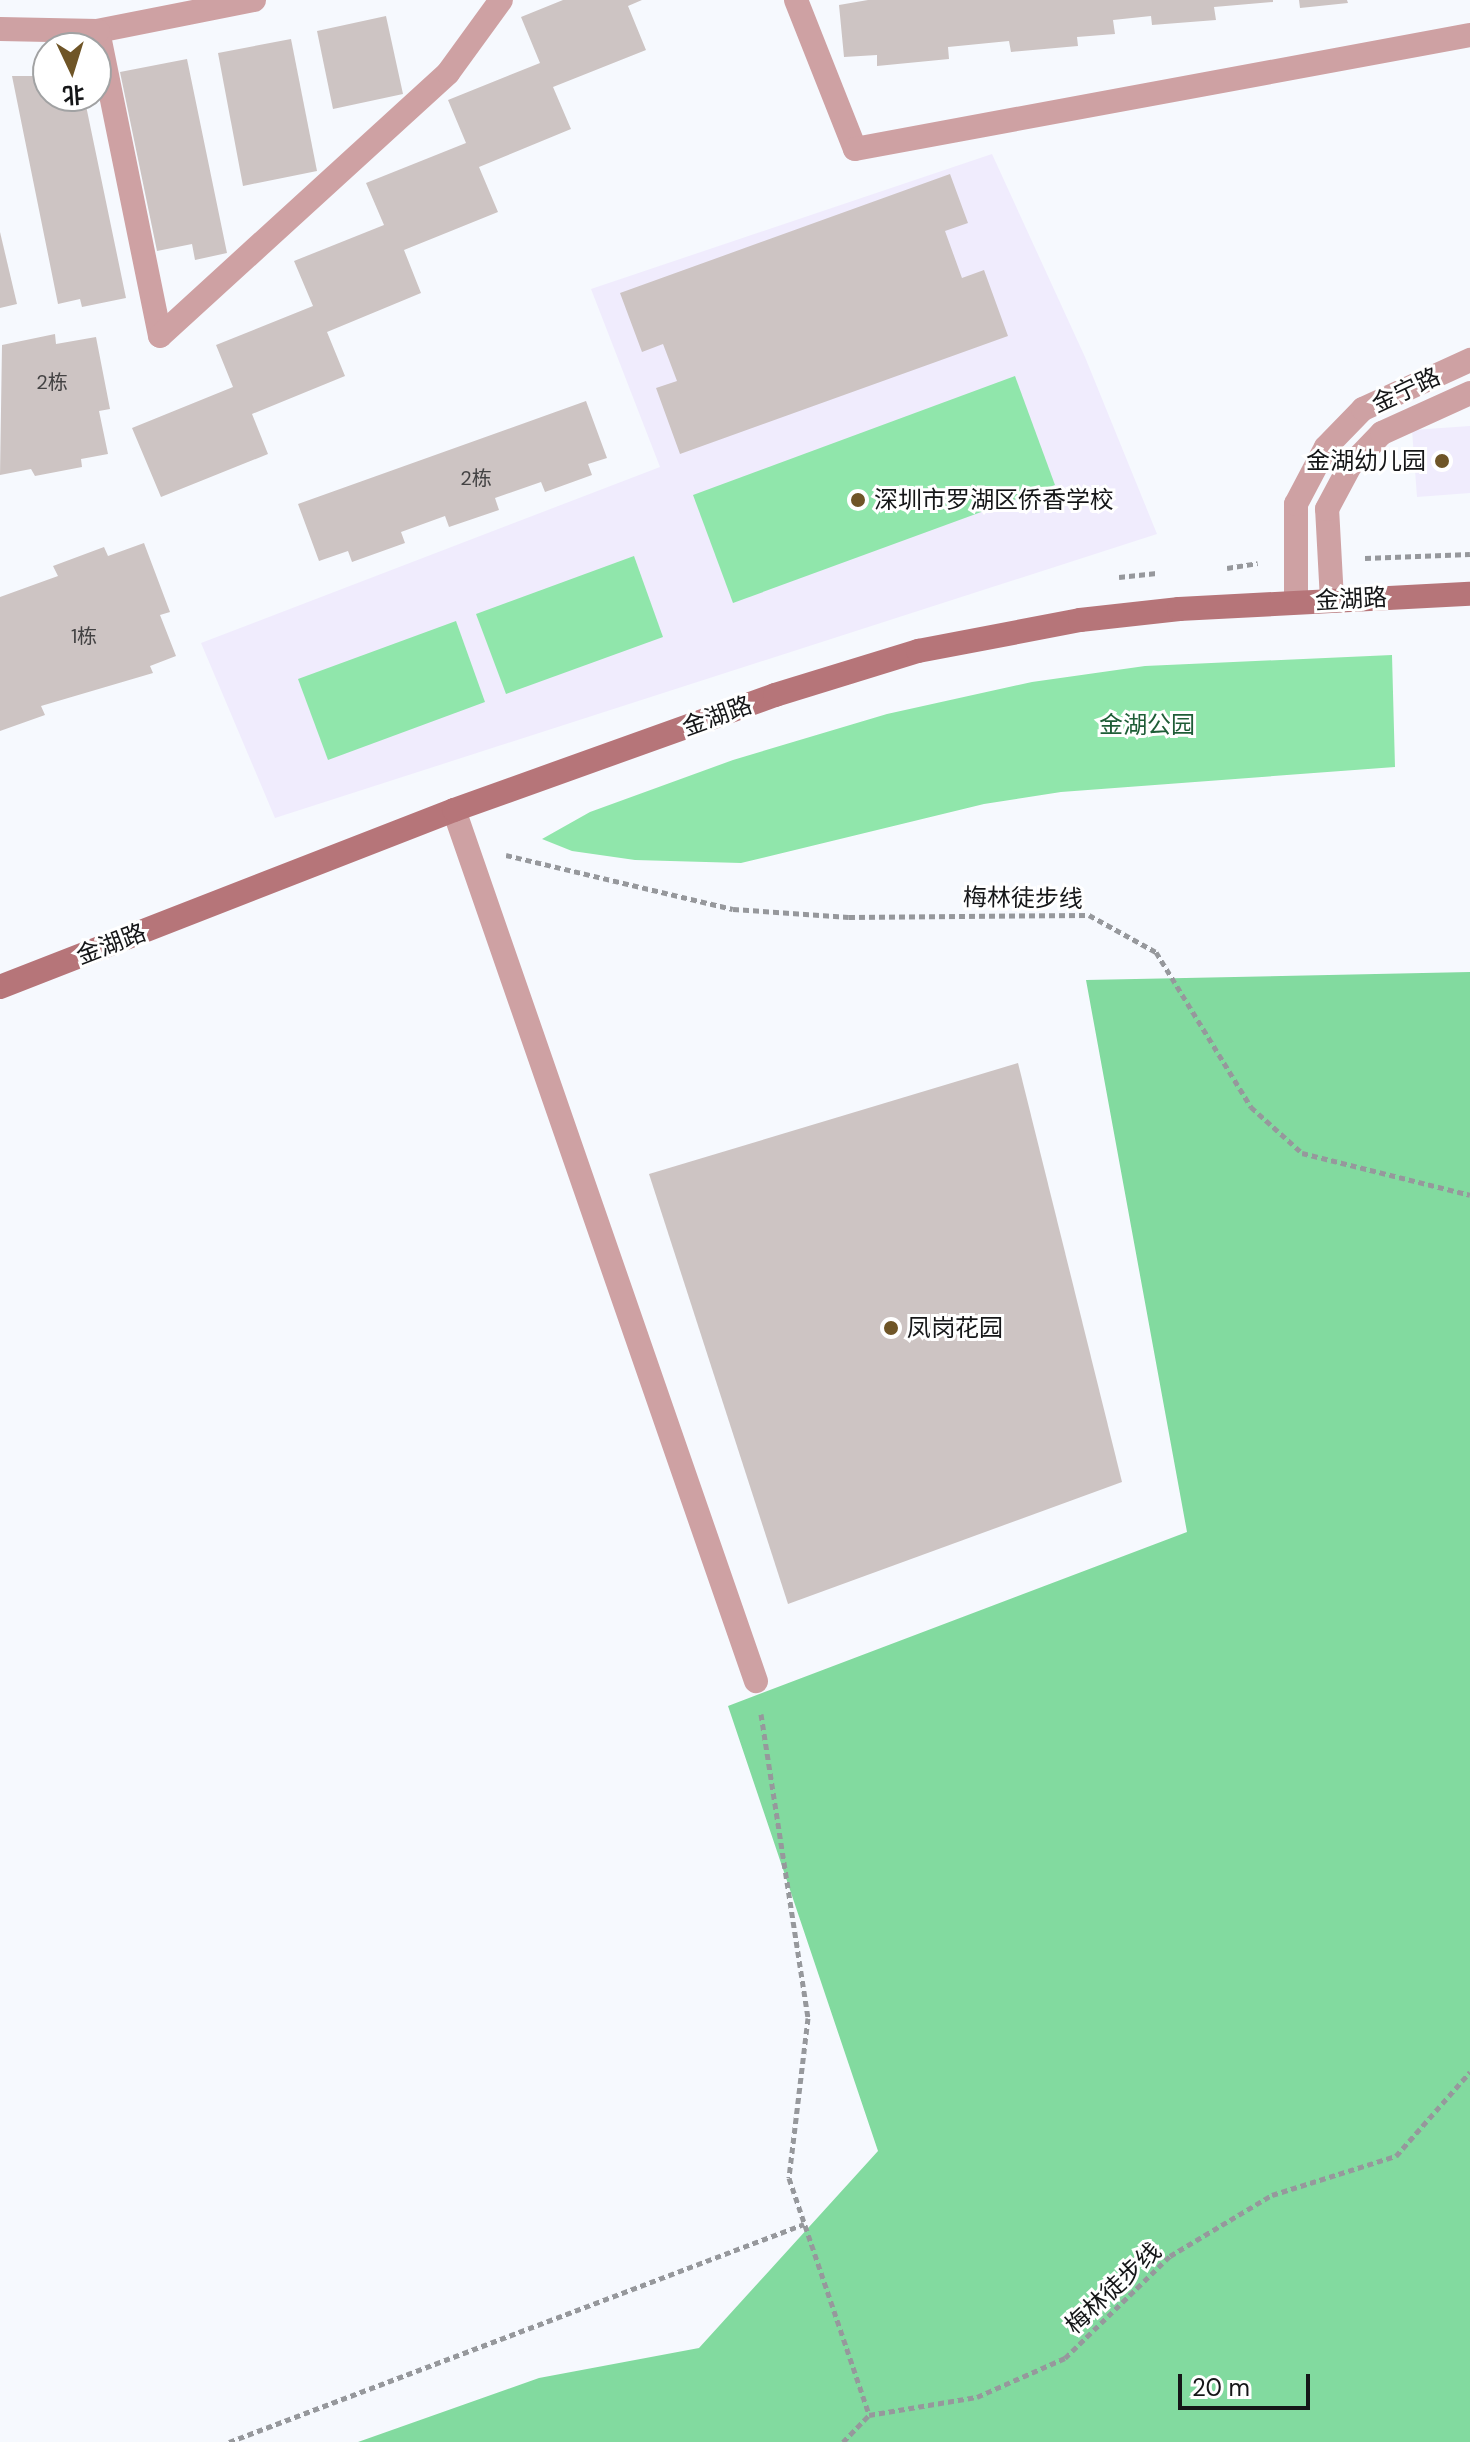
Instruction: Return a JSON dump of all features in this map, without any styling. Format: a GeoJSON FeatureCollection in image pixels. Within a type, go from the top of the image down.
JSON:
{"type":"FeatureCollection","features":[{"type":"Feature","properties":{"kind":"street"},"geometry":{"type":"LineString","coordinates":[[0,29],[98,31],[254,0]]}},
{"type":"Feature","properties":{"kind":"street"},"geometry":{"type":"LineString","coordinates":[[98,31],[160,336],[448,73],[501,0]]}},
{"type":"Feature","properties":{"kind":"street"},"geometry":{"type":"LineString","coordinates":[[796,0],[855,149],[1470,35]]}},
{"type":"Feature","properties":{"kind":"street","name":"金宁路"},"geometry":{"type":"LineString","coordinates":[[1296,602],[1296,504],[1326,447],[1363,409],[1470,360]]}},
{"type":"Feature","properties":{"kind":"street","name":"金宁路"},"geometry":{"type":"LineString","coordinates":[[1332,600],[1327,509],[1350,466],[1382,433],[1470,393]]}},
{"type":"Feature","properties":{"kind":"street","name":"金湖路"},"geometry":{"type":"LineString","coordinates":[[0,987],[454,810],[775,695],[918,651],[1080,620],[1296,602],[1470,594]]}},
{"type":"Feature","properties":{"kind":"street"},"geometry":{"type":"LineString","coordinates":[[454,810],[756,1681]]}},
{"type":"Feature","properties":{"kind":"path"},"geometry":{"type":"LineString","coordinates":[[1356,558],[1470,554]]}},
{"type":"Feature","properties":{"kind":"path","name":"梅林徒步线"},"geometry":{"type":"LineString","coordinates":[[465,842],[733,909],[849,917],[1089,915],[1156,952],[1251,1107],[1302,1153],[1470,1195]]}},
{"type":"Feature","properties":{"kind":"path"},"geometry":{"type":"LineString","coordinates":[[756,1681],[808,2018],[789,2178],[869,2415],[843,2442]]}},
{"type":"Feature","properties":{"kind":"path","name":"梅林徒步线"},"geometry":{"type":"LineString","coordinates":[[869,2415],[977,2397],[1065,2358],[1170,2256],[1272,2195],[1396,2156],[1470,2072]]}},
{"type":"Feature","properties":{"kind":"path"},"geometry":{"type":"LineString","coordinates":[[229,2442],[804,2224]]}},
{"type":"Feature","properties":{"kind":"shaded area","name":"深圳市罗湖区侨香学校"},"geometry":{"type":"Polygon","coordinates":[[[992,154],[1085,357],[1157,534],[275,818],[201,643],[660,467],[591,289],[992,154]]]}},
{"type":"Feature","properties":{"kind":"shaded area","name":"金湖幼儿园"},"geometry":{"type":"Polygon","coordinates":[[[1470,426],[1470,493],[1417,497],[1412,430],[1470,426]]]}},
{"type":"Feature","properties":{"kind":"green space"},"geometry":{"type":"Polygon","coordinates":[[[1015,376],[1055,485],[733,603],[693,495],[1015,376]]]}},
{"type":"Feature","properties":{"kind":"green space"},"geometry":{"type":"Polygon","coordinates":[[[634,556],[663,637],[506,694],[476,614],[634,556]]]}},
{"type":"Feature","properties":{"kind":"green space"},"geometry":{"type":"Polygon","coordinates":[[[456,621],[485,702],[328,760],[298,679],[456,621]]]}},
{"type":"Feature","properties":{"kind":"green space","name":"金湖公园"},"geometry":{"type":"Polygon","coordinates":[[[1392,655],[1395,767],[1061,792],[984,804],[741,863],[635,860],[572,851],[542,839],[590,812],[733,760],[887,714],[1032,682],[1145,666],[1392,655]]]}},
{"type":"Feature","properties":{"kind":"green space"},"geometry":{"type":"Polygon","coordinates":[[[1470,972],[1470,2442],[358,2442],[539,2378],[699,2348],[878,2151],[728,1706],[1187,1532],[1086,980],[1470,972]]]}},
{"type":"Feature","properties":{"kind":"building"},"geometry":{"type":"Polygon","coordinates":[[[563,0],[642,0],[628,6],[646,50],[553,87],[571,129],[479,167],[498,212],[404,250],[421,293],[327,332],[345,376],[252,414],[268,454],[161,497],[132,428],[233,387],[216,345],[313,306],[294,261],[384,225],[366,183],[466,143],[448,100],[540,63],[521,17],[563,0]]]}},
{"type":"Feature","properties":{"kind":"building"},"geometry":{"type":"Polygon","coordinates":[[[868,0],[1273,2],[1214,7],[1216,20],[1152,25],[1151,16],[1113,20],[1115,34],[1077,37],[1078,46],[1011,52],[1009,41],[948,47],[949,59],[877,66],[877,55],[844,57],[839,5],[868,0]]]}},
{"type":"Feature","properties":{"kind":"building"},"geometry":{"type":"Polygon","coordinates":[[[1299,0],[1347,0],[1348,3],[1300,8],[1299,0]]]}},
{"type":"Feature","properties":{"kind":"building"},"geometry":{"type":"Polygon","coordinates":[[[386,16],[403,94],[333,109],[317,31],[386,16]]]}},
{"type":"Feature","properties":{"kind":"building"},"geometry":{"type":"Polygon","coordinates":[[[291,39],[317,171],[243,186],[218,53],[291,39]]]}},
{"type":"Feature","properties":{"kind":"building"},"geometry":{"type":"Polygon","coordinates":[[[187,59],[227,253],[195,260],[192,244],[157,251],[120,72],[187,59]]]}},
{"type":"Feature","properties":{"kind":"building"},"geometry":{"type":"Polygon","coordinates":[[[12,76],[32,76],[32,112],[87,112],[126,298],[82,307],[80,299],[58,304],[12,76]]]}},
{"type":"Feature","properties":{"kind":"building"},"geometry":{"type":"Polygon","coordinates":[[[950,174],[968,223],[945,231],[962,278],[984,270],[1008,336],[680,454],[656,388],[677,381],[663,344],[642,352],[620,293],[950,174]]]}},
{"type":"Feature","properties":{"kind":"building"},"geometry":{"type":"Polygon","coordinates":[[[0,232],[17,304],[0,308],[0,232]]]}},
{"type":"Feature","properties":{"kind":"building"},"geometry":{"type":"Polygon","coordinates":[[[55,334],[56,344],[96,337],[110,409],[99,411],[108,454],[81,459],[82,467],[35,476],[31,469],[0,475],[2,345],[55,334]]]}},
{"type":"Feature","properties":{"kind":"building"},"geometry":{"type":"Polygon","coordinates":[[[586,401],[607,458],[588,464],[592,475],[545,492],[541,482],[495,498],[499,510],[449,527],[445,516],[401,532],[405,543],[352,562],[348,551],[319,561],[298,504],[586,401]]]}},
{"type":"Feature","properties":{"kind":"building"},"geometry":{"type":"Polygon","coordinates":[[[144,543],[170,612],[160,615],[176,656],[150,666],[153,673],[41,706],[45,715],[0,731],[0,597],[58,576],[53,566],[104,547],[108,556],[144,543]]]}},
{"type":"Feature","properties":{"kind":"building","name":"凤岗花园"},"geometry":{"type":"Polygon","coordinates":[[[1018,1063],[1122,1482],[788,1604],[649,1174],[1018,1063]]]}},
{"type":"Feature","properties":{"kind":"place","name":"金湖幼儿园"},"geometry":{"type":"Point","coordinates":[1442,461]}},
{"type":"Feature","properties":{"kind":"place","name":"深圳市罗湖区侨香学校"},"geometry":{"type":"Point","coordinates":[858,500]}},
{"type":"Feature","properties":{"kind":"place","name":"凤岗花园"},"geometry":{"type":"Point","coordinates":[891,1328]}}]}
